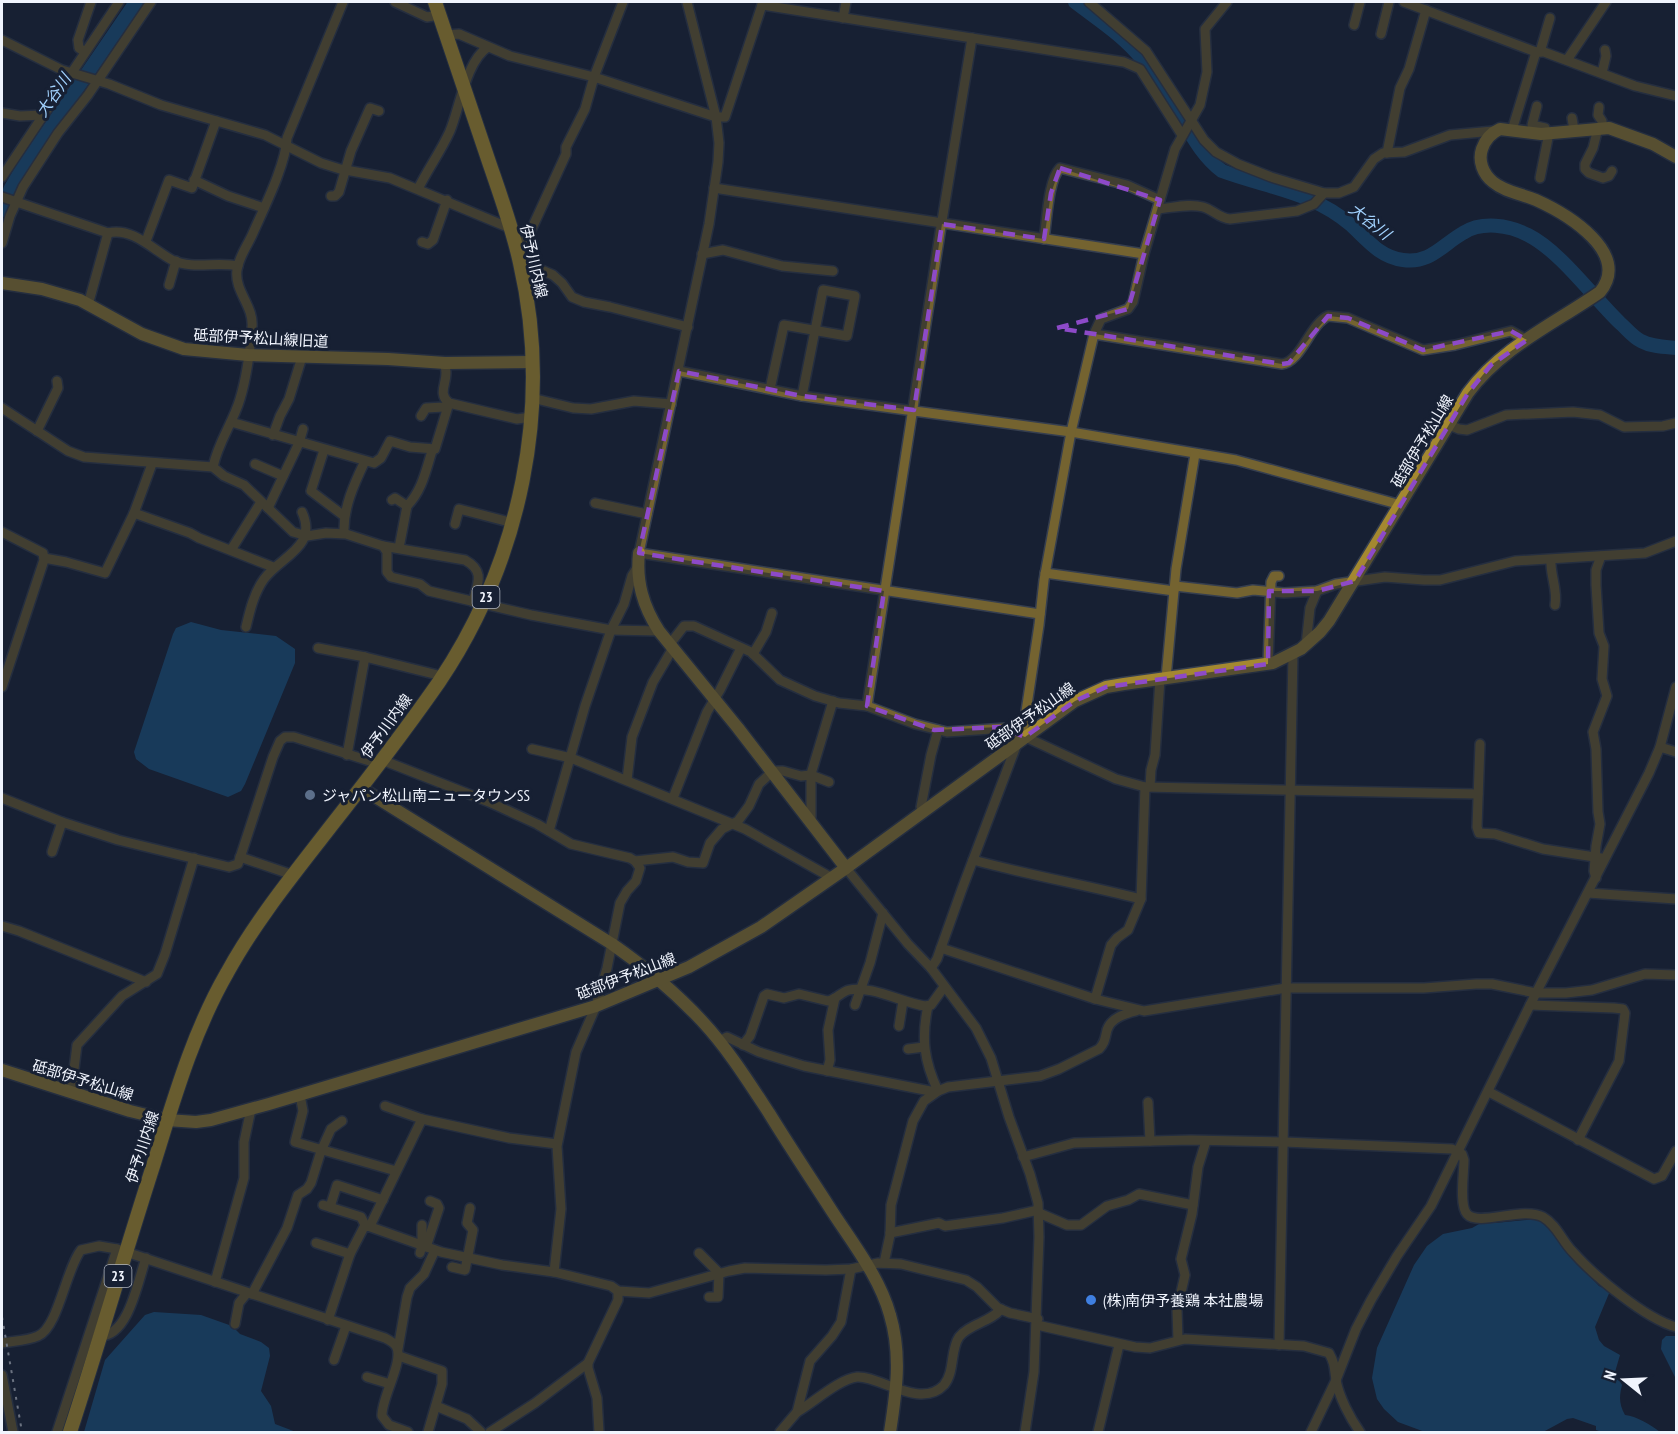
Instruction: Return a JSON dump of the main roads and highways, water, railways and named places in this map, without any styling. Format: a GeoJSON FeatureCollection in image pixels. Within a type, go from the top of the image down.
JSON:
{"type":"FeatureCollection","features":[{"type":"Feature","properties":{"kind":"main road","name":"伊予川内線"},"geometry":{"type":"LineString","coordinates":[[70,1432],[100,1336],[121,1250],[190,1055],[213,999],[263,914],[361,788],[442,676],[471,629],[478,603],[500,564],[513,523],[524,477],[531,417],[532,363],[528,308],[516,247],[438,8]]}},
{"type":"Feature","properties":{"kind":"main road","name":"砥部伊予松山線"},"geometry":{"type":"LineString","coordinates":[[2,1070],[71,1093],[167,1120],[211,1120],[596,1006],[660,981],[727,948],[761,927],[846,868],[1020,738],[1075,701],[1092,693],[1124,684],[1268,664],[1293,654],[1306,645],[1329,621],[1468,393],[1483,374],[1491,365],[1527,339],[1600,292],[1608,280],[1609,266],[1600,246],[1565,216],[1533,199],[1501,187],[1489,178],[1480,159],[1484,144],[1493,132],[1500,129],[1547,133],[1573,124],[1618,130],[1677,157]]}},
{"type":"Feature","properties":{"kind":"main road","name":"砥部伊予松山線旧道"},"geometry":{"type":"LineString","coordinates":[[2,283],[80,300],[142,334],[184,349],[445,363],[532,363]]}},
{"type":"Feature","properties":{"kind":"main road"},"geometry":{"type":"LineString","coordinates":[[639,553],[637,568],[640,592],[658,631],[773,771],[846,868]]}},
{"type":"Feature","properties":{"kind":"main road"},"geometry":{"type":"LineString","coordinates":[[361,788],[639,963],[684,1003],[719,1041],[750,1084],[867,1265],[886,1301],[894,1329],[898,1358],[897,1390],[890,1432]]}},
{"type":"Feature","properties":{"kind":"water"},"geometry":{"type":"Polygon","coordinates":[[[191,622],[221,630],[276,636],[295,649],[295,663],[245,784],[241,791],[228,797],[149,769],[136,759],[134,752],[173,634],[176,628],[191,622]]]}},
{"type":"Feature","properties":{"kind":"water"},"geometry":{"type":"Polygon","coordinates":[[[1537,1219],[1550,1228],[1567,1252],[1599,1286],[1610,1291],[1595,1327],[1599,1340],[1604,1346],[1620,1355],[1615,1372],[1622,1385],[1620,1397],[1622,1407],[1625,1415],[1643,1421],[1660,1432],[1602,1432],[1596,1430],[1596,1426],[1573,1418],[1543,1432],[1425,1432],[1398,1422],[1377,1399],[1372,1378],[1377,1348],[1414,1265],[1427,1246],[1443,1234],[1472,1228],[1481,1223],[1537,1219]]]}},
{"type":"Feature","properties":{"kind":"water"},"geometry":{"type":"Polygon","coordinates":[[[154,1312],[201,1315],[232,1326],[240,1334],[261,1342],[269,1348],[270,1356],[261,1391],[271,1406],[275,1424],[296,1432],[84,1432],[105,1360],[145,1315],[154,1312]]]}},
{"type":"Feature","properties":{"kind":"water"},"geometry":{"type":"Polygon","coordinates":[[[1666,1336],[1676,1336],[1676,1379],[1661,1349],[1662,1340],[1666,1336]]]}},
{"type":"Feature","properties":{"kind":"waterway","name":"大谷川"},"geometry":{"type":"LineString","coordinates":[[2,210],[22,169],[136,2]]}},
{"type":"Feature","properties":{"kind":"waterway","name":"大谷川"},"geometry":{"type":"LineString","coordinates":[[1075,2],[1110,28],[1135,51],[1162,87],[1198,146],[1222,171],[1290,192],[1321,205],[1351,225],[1381,252],[1403,260],[1421,259],[1428,256],[1463,233],[1478,227],[1496,226],[1521,232],[1540,242],[1552,252],[1635,337],[1650,344],[1676,348]]}},
{"type":"Feature","properties":{"kind":"railway"},"geometry":{"type":"LineString","coordinates":[[2,1317],[22,1432]]}},
{"type":"Feature","properties":{"kind":"place","name":"ジャパン松山南ニュータウンSS"},"geometry":{"type":"Point","coordinates":[310,795]}},
{"type":"Feature","properties":{"kind":"place","name":"(株)南伊予養鶏 本社農場"},"geometry":{"type":"Point","coordinates":[1091,1300]}}]}
